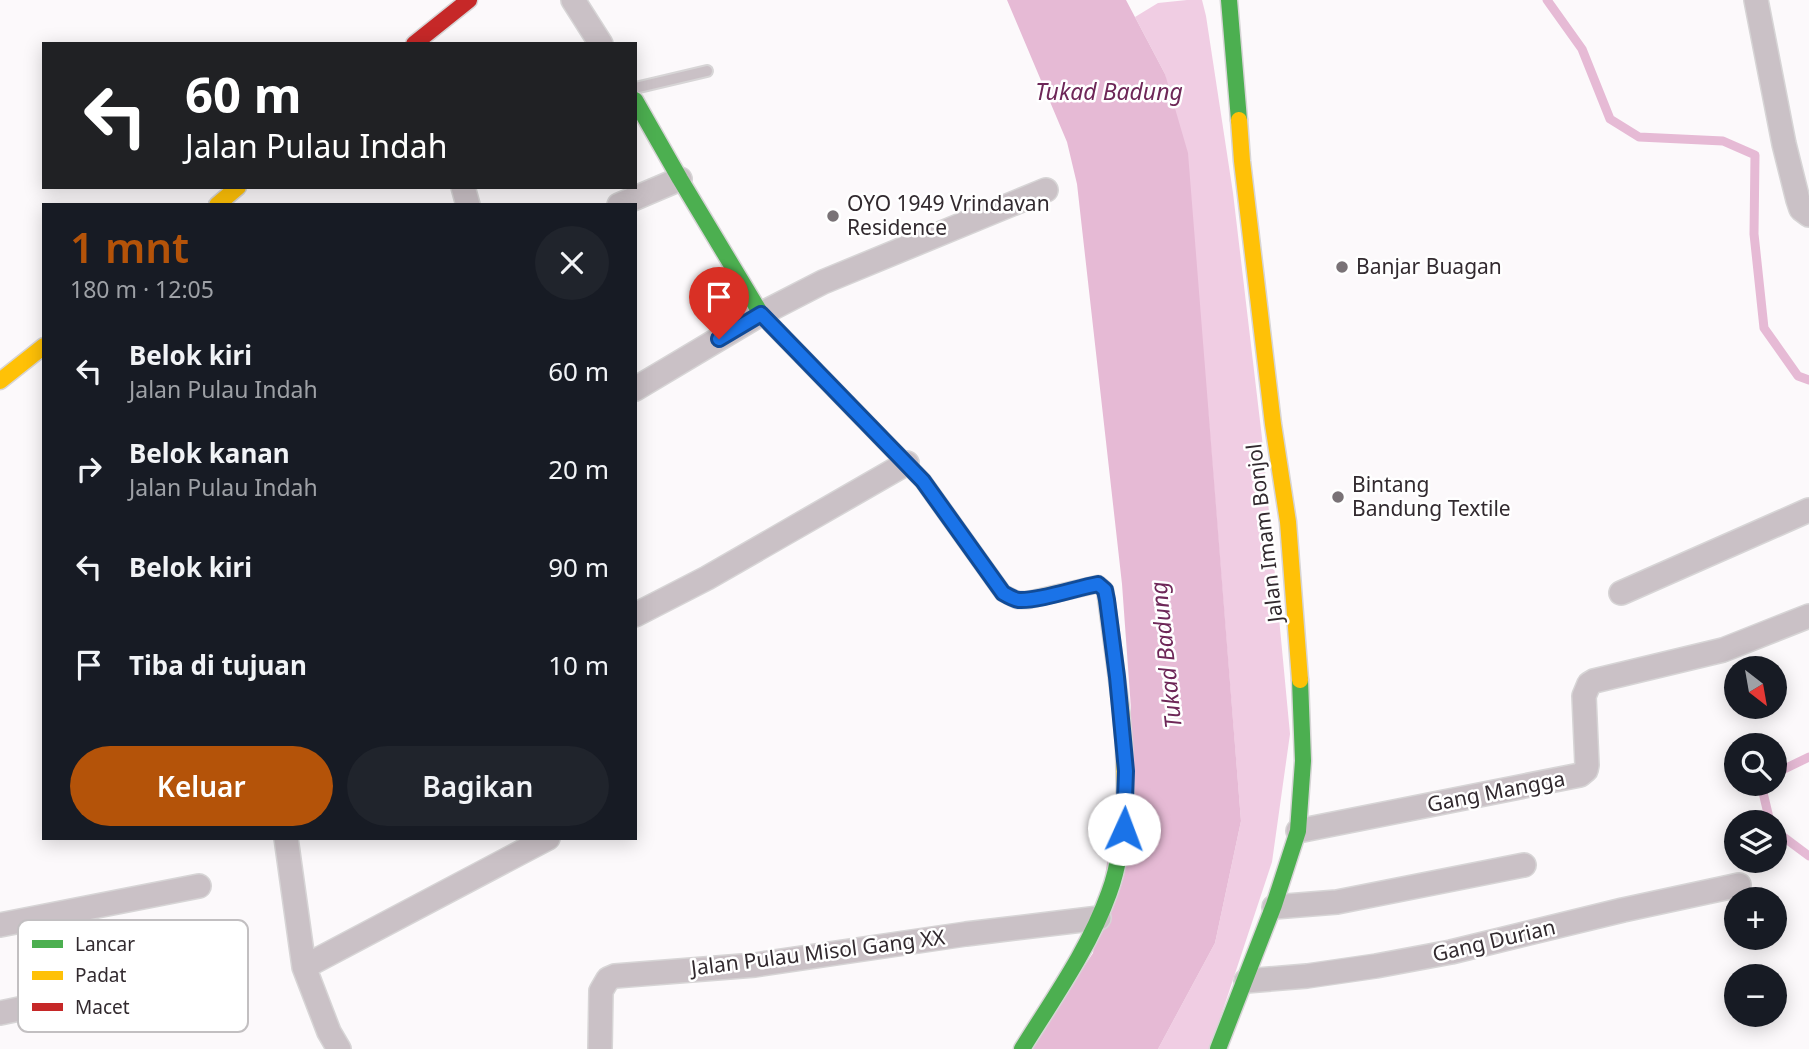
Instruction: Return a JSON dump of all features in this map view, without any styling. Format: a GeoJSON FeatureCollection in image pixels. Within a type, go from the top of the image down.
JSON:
{"type":"FeatureCollection","features":[{"type":"Feature","properties":{"kind":"main road"},"geometry":{"type":"LineString","coordinates":[[416,42],[469,0]]}},
{"type":"Feature","properties":{"kind":"main road","name":"Jalan Imam Bonjol"},"geometry":{"type":"LineString","coordinates":[[1218,1049],[1274,906],[1298,831],[1303,761],[1295,592],[1242,161],[1229,0]]}},
{"type":"Feature","properties":{"kind":"main road"},"geometry":{"type":"LineString","coordinates":[[637,104],[761,314],[907,463],[1003,593],[1018,600],[1098,584],[1105,590],[1126,771],[1124,829],[1117,869],[1110,892],[1084,947],[1022,1049]]}},
{"type":"Feature","properties":{"kind":"main road"},"geometry":{"type":"LineString","coordinates":[[219,203],[236,189]]}},
{"type":"Feature","properties":{"kind":"main road"},"geometry":{"type":"LineString","coordinates":[[0,381],[42,348]]}},
{"type":"Feature","properties":{"kind":"street"},"geometry":{"type":"LineString","coordinates":[[573,0],[600,42]]}},
{"type":"Feature","properties":{"kind":"street"},"geometry":{"type":"LineString","coordinates":[[1756,0],[1798,200],[1801,209],[1809,215]]}},
{"type":"Feature","properties":{"kind":"street"},"geometry":{"type":"LineString","coordinates":[[624,203],[680,179]]}},
{"type":"Feature","properties":{"kind":"street"},"geometry":{"type":"LineString","coordinates":[[637,388],[761,314],[824,282],[1046,190]]}},
{"type":"Feature","properties":{"kind":"street"},"geometry":{"type":"LineString","coordinates":[[637,614],[707,578],[907,463]]}},
{"type":"Feature","properties":{"kind":"street"},"geometry":{"type":"LineString","coordinates":[[1621,593],[1809,510]]}},
{"type":"Feature","properties":{"kind":"street","name":"Gang Mangga"},"geometry":{"type":"LineString","coordinates":[[1298,831],[1580,775],[1587,765],[1584,696],[1589,684],[1723,650],[1809,616]]}},
{"type":"Feature","properties":{"kind":"street"},"geometry":{"type":"LineString","coordinates":[[286,840],[304,967],[329,1032],[339,1049]]}},
{"type":"Feature","properties":{"kind":"street"},"geometry":{"type":"LineString","coordinates":[[304,967],[544,840]]}},
{"type":"Feature","properties":{"kind":"street"},"geometry":{"type":"LineString","coordinates":[[1274,906],[1337,902],[1524,865]]}},
{"type":"Feature","properties":{"kind":"street","name":"Gang Durian"},"geometry":{"type":"LineString","coordinates":[[1246,981],[1307,976],[1451,952],[1740,885]]}},
{"type":"Feature","properties":{"kind":"street"},"geometry":{"type":"LineString","coordinates":[[26,920],[199,886]]}},
{"type":"Feature","properties":{"kind":"street","name":"Jalan Pulau Misol Gang XX"},"geometry":{"type":"LineString","coordinates":[[600,1049],[601,991],[608,979],[615,976],[755,965],[965,934],[1099,918]]}},
{"type":"Feature","properties":{"kind":"street"},"geometry":{"type":"LineString","coordinates":[[0,925],[18,921]]}},
{"type":"Feature","properties":{"kind":"street"},"geometry":{"type":"LineString","coordinates":[[0,1013],[18,1009]]}},
{"type":"Feature","properties":{"kind":"lane"},"geometry":{"type":"LineString","coordinates":[[637,88],[706,71]]}},
{"type":"Feature","properties":{"kind":"shaded area"},"geometry":{"type":"Polygon","coordinates":[[[1202,0],[1206,16],[1233,193],[1262,438],[1290,734],[1272,862],[1210,1049],[1158,1049],[1215,943],[1241,821],[1208,412],[1165,74],[1135,17],[1158,3],[1202,0]]]}},
{"type":"Feature","properties":{"kind":"water","name":"Tukad Badung"},"geometry":{"type":"Polygon","coordinates":[[[1007,0],[1126,0],[1165,74],[1188,153],[1241,821],[1215,943],[1158,1049],[1029,1049],[1093,953],[1131,709],[1122,584],[1077,184],[1067,142],[1007,0]]]}},
{"type":"Feature","properties":{"kind":"waterway"},"geometry":{"type":"LineString","coordinates":[[1547,0],[1582,49],[1610,119],[1639,137],[1723,141],[1755,155],[1754,234],[1764,328],[1798,376],[1809,380]]}},
{"type":"Feature","properties":{"kind":"waterway"},"geometry":{"type":"LineString","coordinates":[[1787,768],[1809,757]]}},
{"type":"Feature","properties":{"kind":"waterway"},"geometry":{"type":"LineString","coordinates":[[1764,796],[1767,810]]}},
{"type":"Feature","properties":{"kind":"waterway"},"geometry":{"type":"LineString","coordinates":[[1787,840],[1809,856]]}},
{"type":"Feature","properties":{"kind":"traffic: fast"},"geometry":{"type":"LineString","coordinates":[[1229,0],[1239,120]]}},
{"type":"Feature","properties":{"kind":"traffic: fast"},"geometry":{"type":"LineString","coordinates":[[637,104],[761,314],[855,411]]}},
{"type":"Feature","properties":{"kind":"traffic: fast"},"geometry":{"type":"LineString","coordinates":[[1218,1049],[1274,905],[1298,831],[1303,761],[1300,680]]}},
{"type":"Feature","properties":{"kind":"traffic: fast"},"geometry":{"type":"LineString","coordinates":[[1022,1049],[1070,973],[1101,914],[1119,856],[1125,792]]}},
{"type":"Feature","properties":{"kind":"traffic: slow"},"geometry":{"type":"LineString","coordinates":[[1239,120],[1273,424],[1288,522],[1300,680]]}},
{"type":"Feature","properties":{"kind":"traffic: slow"},"geometry":{"type":"LineString","coordinates":[[219,203],[236,189]]}},
{"type":"Feature","properties":{"kind":"traffic: slow"},"geometry":{"type":"LineString","coordinates":[[0,381],[42,348]]}},
{"type":"Feature","properties":{"kind":"traffic: slow"},"geometry":{"type":"LineString","coordinates":[[855,411],[923,481],[1003,593],[1017,600],[1028,600],[1098,584],[1105,590],[1121,709],[1125,792]]}},
{"type":"Feature","properties":{"kind":"traffic: jam"},"geometry":{"type":"LineString","coordinates":[[416,42],[469,0]]}},
{"type":"Feature","properties":{"kind":"place","name":"OYO 1949 Vrindavan Residence"},"geometry":{"type":"Point","coordinates":[833,216]}},
{"type":"Feature","properties":{"kind":"place","name":"Banjar Buagan"},"geometry":{"type":"Point","coordinates":[1342,267]}},
{"type":"Feature","properties":{"kind":"place","name":"Bintang Bandung Textile"},"geometry":{"type":"Point","coordinates":[1338,497]}},
{"type":"Feature","properties":{"kind":"route"},"geometry":{"type":"LineString","coordinates":[[719,339],[761,314],[923,481],[1003,593],[1018,600],[1098,584],[1105,590],[1126,771],[1124,829]]}}]}
